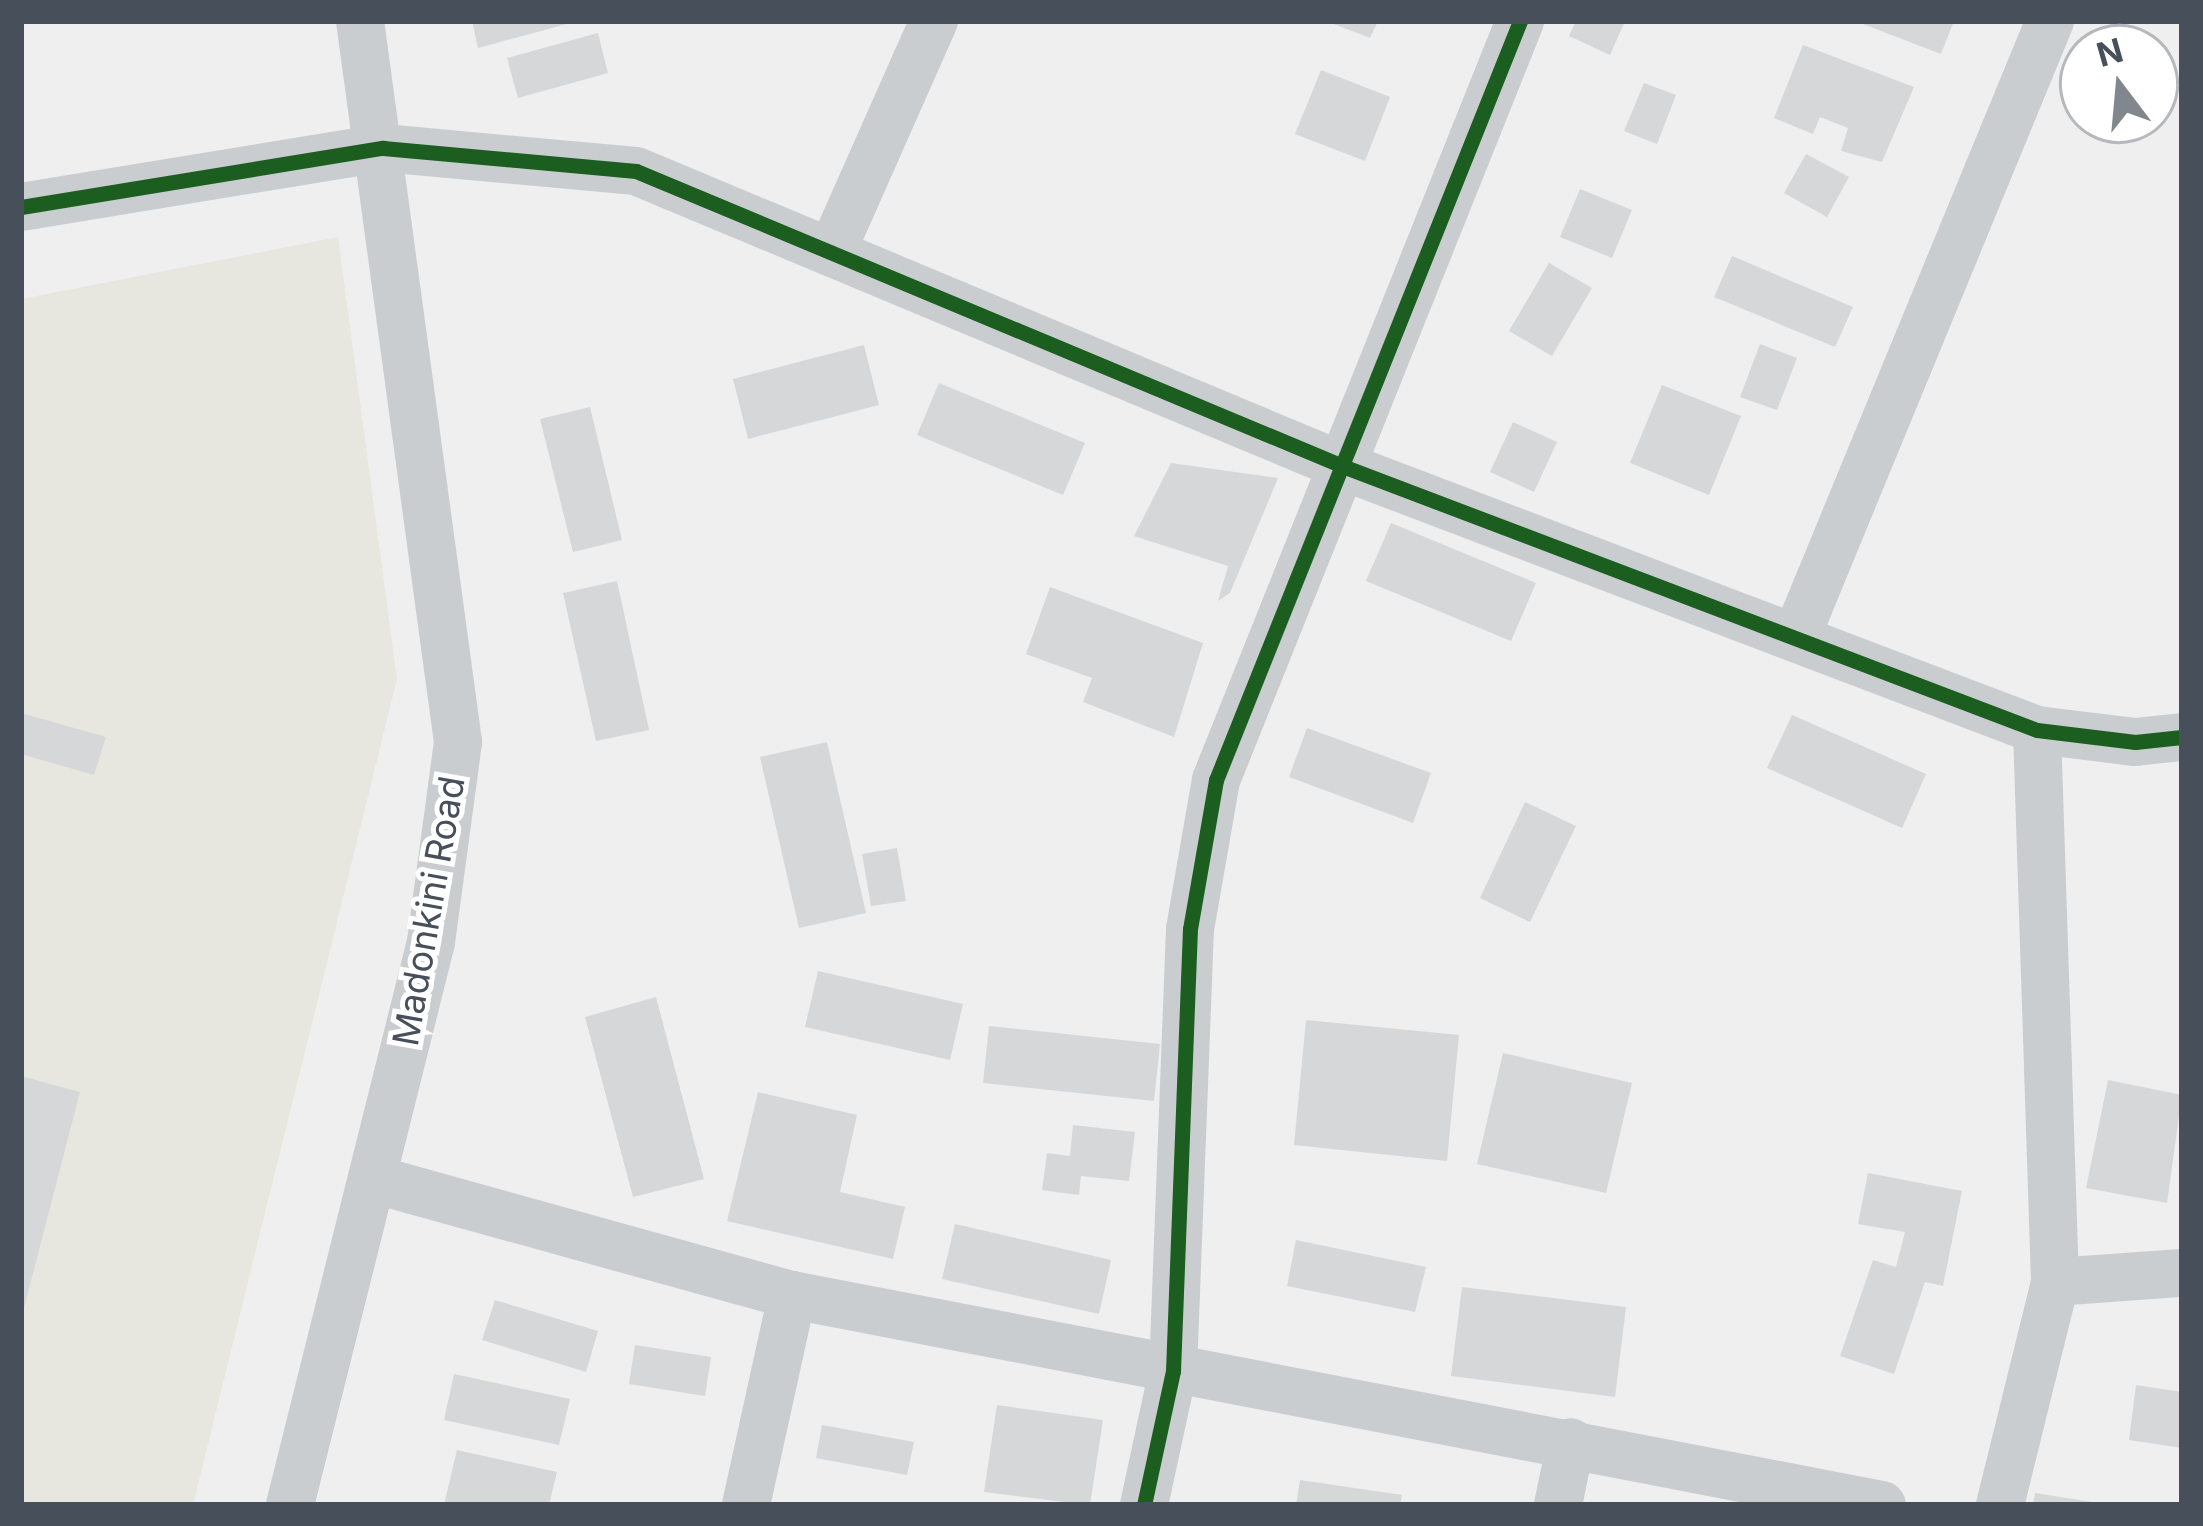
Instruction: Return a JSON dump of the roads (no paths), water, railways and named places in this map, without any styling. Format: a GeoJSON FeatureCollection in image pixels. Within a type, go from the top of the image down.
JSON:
{"type":"FeatureCollection","features":[{"type":"Feature","properties":{"kind":"street","name":"Madonkini Road"},"geometry":{"type":"LineString","coordinates":[[290,1505],[431,942],[458,742],[382,148],[360,21]]}},
{"type":"Feature","properties":{"kind":"street"},"geometry":{"type":"LineString","coordinates":[[832,251],[934,21]]}},
{"type":"Feature","properties":{"kind":"street"},"geometry":{"type":"LineString","coordinates":[[1144,1505],[1173,1371],[1190,929],[1216,780],[1520,21]]}},
{"type":"Feature","properties":{"kind":"street"},"geometry":{"type":"LineString","coordinates":[[1797,635],[2050,21]]}},
{"type":"Feature","properties":{"kind":"street"},"geometry":{"type":"LineString","coordinates":[[21,207],[382,148],[636,171],[1345,467],[2037,730],[2135,742],[2182,737]]}},
{"type":"Feature","properties":{"kind":"street"},"geometry":{"type":"LineString","coordinates":[[2000,1505],[2055,1282],[2037,730]]}},
{"type":"Feature","properties":{"kind":"street"},"geometry":{"type":"LineString","coordinates":[[373,1179],[792,1295],[1882,1505]]}},
{"type":"Feature","properties":{"kind":"street"},"geometry":{"type":"LineString","coordinates":[[2055,1282],[2182,1273]]}},
{"type":"Feature","properties":{"kind":"street"},"geometry":{"type":"LineString","coordinates":[[746,1505],[792,1295]]}},
{"type":"Feature","properties":{"kind":"street"},"geometry":{"type":"LineString","coordinates":[[1558,1505],[1571,1442]]}}]}
